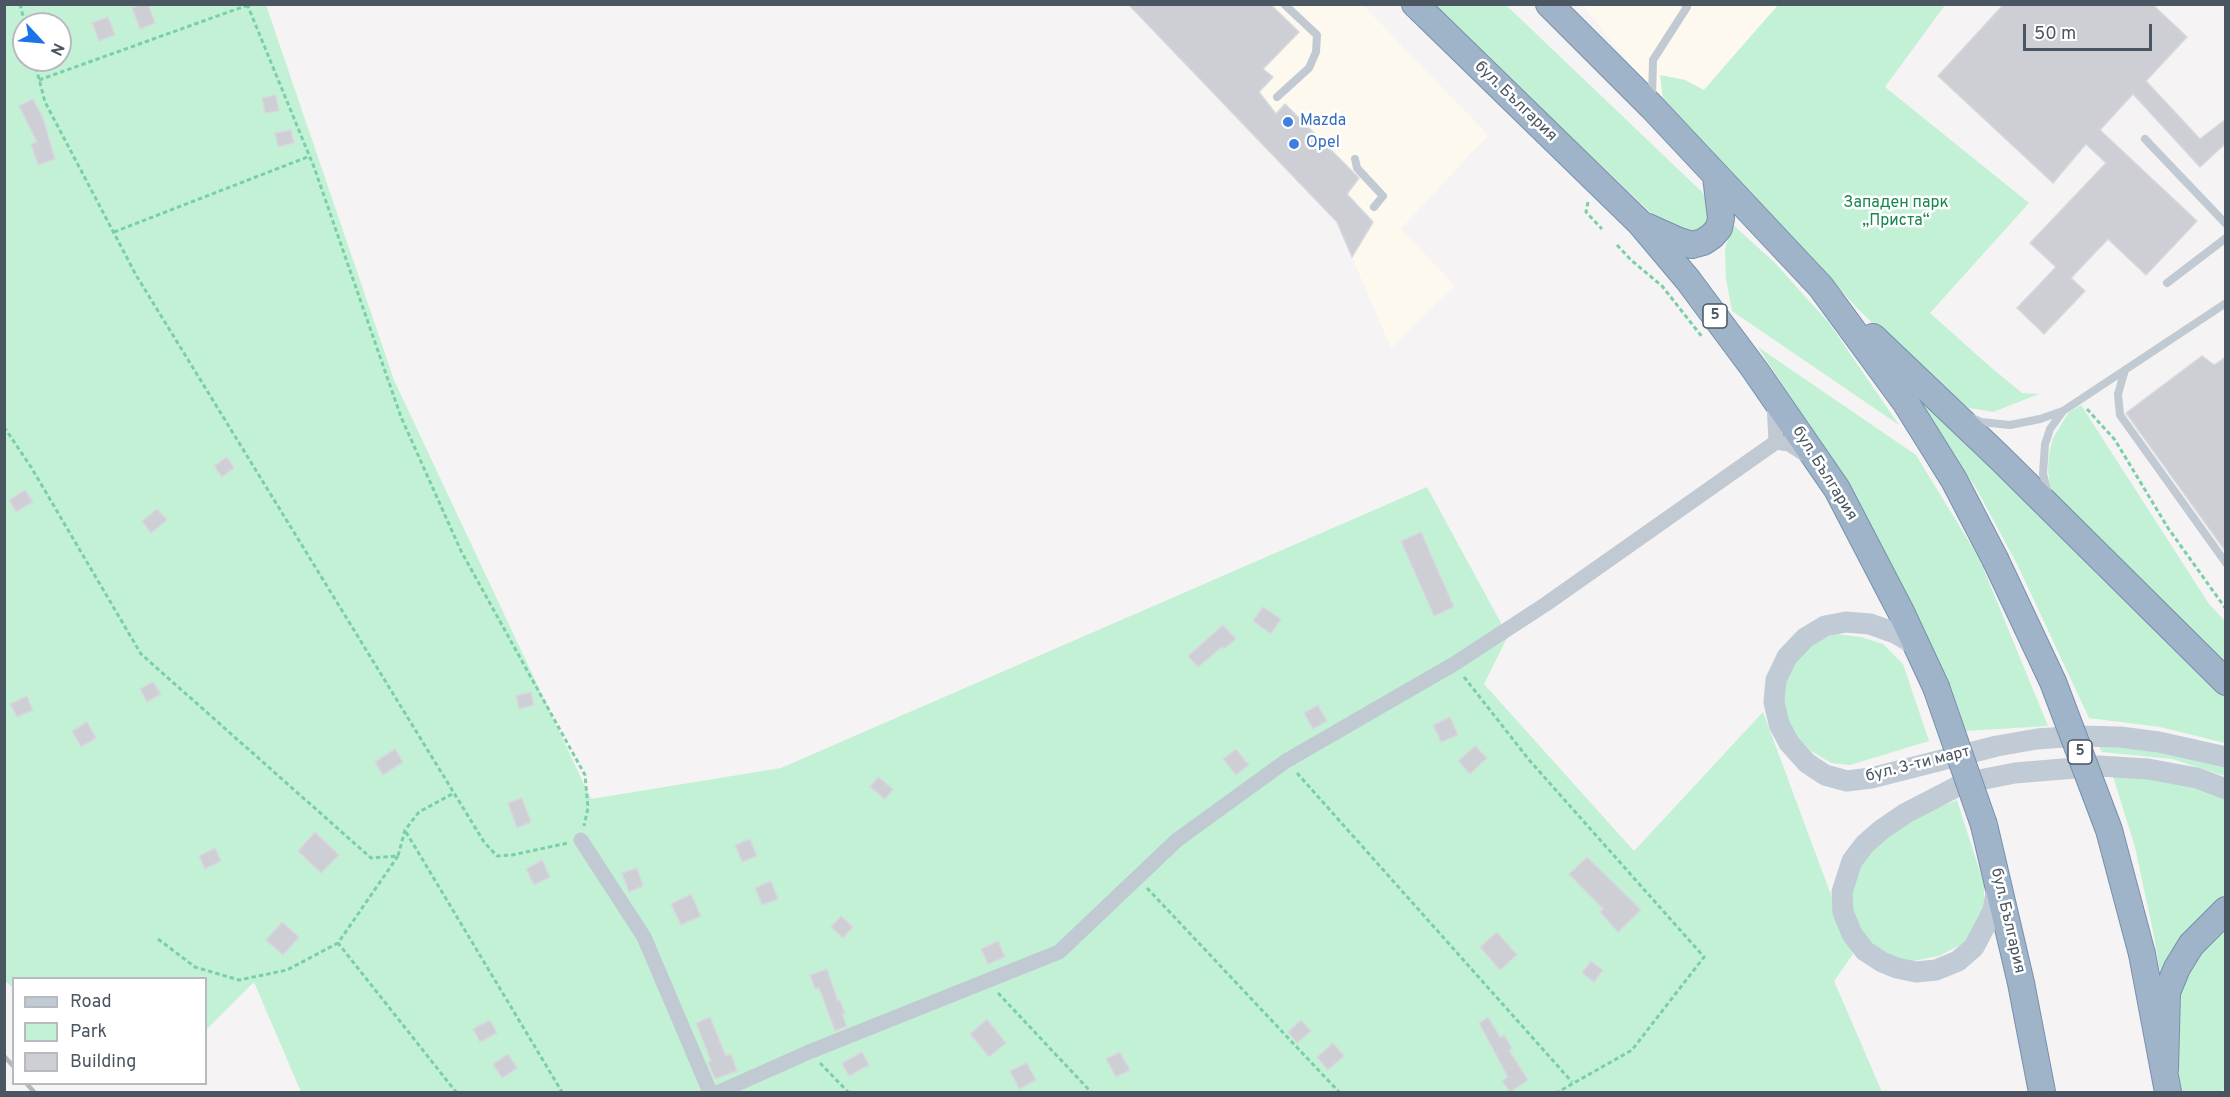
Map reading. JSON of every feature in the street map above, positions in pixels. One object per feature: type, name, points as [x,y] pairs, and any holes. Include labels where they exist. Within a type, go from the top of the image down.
[{"type":"highway","name":"бул. България","points":[[1415,4],[1640,223],[1688,280],[1774,397],[1837,489],[1918,646],[1936,687],[1984,825],[2021,983],[2042,1092]]},
{"type":"highway","name":"5","points":[[1550,4],[1652,107],[1821,287],[1906,403],[1954,480],[1995,559],[2053,682],[2109,830],[2142,954],[2166,1081]]},
{"type":"highway","points":[[1640,223],[1679,242],[1692,245],[1703,242],[1719,228],[1721,218],[1716,176]]},
{"type":"highway","points":[[1821,287],[2055,512],[2226,682]]},
{"type":"highway","points":[[2166,1081],[2167,992],[2177,968],[2191,945],[2226,910]]},
{"type":"main road","name":"бул. 3-ти март","points":[[1918,646],[1895,633],[1870,624],[1846,622],[1825,626],[1805,638],[1787,657],[1776,680],[1774,702],[1779,724],[1789,742],[1807,763],[1825,775],[1847,781],[1871,778],[1997,746],[2037,739],[2078,736],[2120,737],[2159,742],[2226,757]]},
{"type":"main road","name":"бул. 3-ти март","points":[[1998,885],[1993,911],[1986,928],[1974,946],[1958,961],[1936,970],[1916,972],[1882,962],[1865,951],[1852,934],[1843,912],[1842,892],[1852,861],[1865,844],[1906,813],[1964,783],[2014,773],[2099,766],[2148,769],[2197,778],[2226,789]]},
{"type":"street","points":[[1774,397],[1776,442]]},
{"type":"street","points":[[719,1092],[809,1052],[1059,952],[1178,840],[1286,761],[1454,664],[1546,604],[1776,442],[1789,444],[1800,450],[1826,473]]},
{"type":"street","points":[[581,840],[644,937],[710,1092]]},
{"type":"lane","points":[[1277,98],[1309,68],[1316,52],[1317,35],[1284,4]]},
{"type":"lane","points":[[1652,107],[1653,60],[1687,7],[1685,4]]},
{"type":"lane","points":[[2145,139],[2226,224]]},
{"type":"lane","points":[[1355,159],[1357,168],[1383,196],[1374,207]]},
{"type":"lane","points":[[2167,283],[2226,238]]},
{"type":"lane","points":[[1938,399],[1981,422],[1995,424],[2024,423],[2063,411],[2226,303]]},
{"type":"lane","points":[[2126,370],[2118,394],[2120,415],[2226,563]]},
{"type":"lane","points":[[2055,512],[2046,489],[2043,459],[2050,429],[2063,411]]},
{"type":"path","points":[[37,72],[39,80],[45,102],[136,275],[484,842],[497,856],[543,850],[581,840],[588,808],[585,775],[460,550],[400,417],[310,156],[248,5],[39,80]]},
{"type":"path","points":[[114,232],[310,156]]},
{"type":"path","points":[[1586,212],[1602,230]]},
{"type":"path","points":[[1617,245],[1662,286],[1706,342]]},
{"type":"path","points":[[2079,400],[2115,440],[2168,528],[2226,609]]},
{"type":"path","points":[[4,427],[31,467],[141,654],[371,858],[398,856]]},
{"type":"path","points":[[1454,664],[1530,761],[1704,957],[1632,1050],[1558,1092]]},
{"type":"path","points":[[1286,761],[1572,1083]]},
{"type":"path","points":[[158,939],[195,967],[239,980],[287,970],[338,943],[398,856],[405,830],[419,812],[454,794]]},
{"type":"path","points":[[405,830],[562,1092]]},
{"type":"path","points":[[1137,878],[1339,1092]]},
{"type":"path","points":[[338,943],[456,1092]]},
{"type":"path","points":[[987,981],[1091,1092]]},
{"type":"path","points":[[809,1052],[848,1092]]},
{"type":"shaded area","points":[[1133,4],[1363,5],[1488,135],[1401,229],[1455,286],[1391,348],[1337,222],[1131,7]]},
{"type":"shaded area","points":[[1583,5],[1778,5],[1703,90],[1685,80],[1660,76],[1664,108]]},
{"type":"green space","points":[[4,5],[266,5],[394,380],[591,799],[781,768],[1427,487],[1508,636],[1484,684],[1634,851],[1763,712],[1853,954],[1834,981],[1882,1092],[301,1092],[254,982],[207,1029],[207,977],[12,977],[12,987],[4,980]]},
{"type":"green space","points":[[1432,5],[1506,5],[1702,192],[1707,198],[1709,221],[1698,232],[1668,229]]},
{"type":"green space","name":"Западен парк „Приста“","points":[[1778,5],[1945,5],[1885,87],[2029,203],[1930,313],[2022,393],[2039,394],[1993,412],[1970,408],[1950,399],[1855,306],[1807,252],[1720,168],[1664,108],[1660,75],[1685,80],[1704,90]]},
{"type":"green space","points":[[1732,224],[1774,262],[1829,323],[1899,425],[1732,311],[1726,279],[1725,250]]},
{"type":"green space","points":[[1758,347],[1916,455],[1979,558],[2048,726],[1965,731],[1924,628],[1853,493]]},
{"type":"green space","points":[[1900,379],[2011,481],[2225,694],[2225,743],[2160,727],[2089,718],[2017,564],[1976,488]]},
{"type":"green space","points":[[2081,405],[2209,604],[2225,621],[2225,668],[2056,500],[2050,485],[2048,470],[2053,438],[2069,412]]},
{"type":"green space","points":[[1836,634],[1861,637],[1883,644],[1903,664],[1929,741],[1850,765],[1831,763],[1811,751],[1790,730],[1783,708],[1785,683],[1796,658],[1815,641]]},
{"type":"green space","points":[[2095,739],[2225,763],[2225,776],[2172,759],[2102,752]]},
{"type":"green space","points":[[2112,773],[2130,773],[2225,795],[2225,902],[2162,983],[2135,847]]},
{"type":"green space","points":[[1957,800],[1984,885],[1984,911],[1975,930],[1962,944],[1939,956],[1913,961],[1891,957],[1873,947],[1850,912],[1851,876],[1862,856],[1922,814]]},
{"type":"green space","points":[[2225,923],[2226,1088],[2220,1092],[2181,1092],[2174,1027],[2181,980],[2195,955]]},
{"type":"building","points":[[148,4],[155,23],[140,29],[132,8]]},
{"type":"building","name":"Opel","points":[[1128,4],[1270,4],[1299,32],[1263,69],[1273,77],[1259,92],[1276,114],[1285,104],[1359,178],[1347,194],[1373,222],[1352,257],[1337,222]]},
{"type":"building","points":[[2004,4],[2152,4],[2187,37],[2146,81],[2200,139],[2226,119],[2226,143],[2200,167],[2133,94],[2100,130],[2197,221],[2146,275],[2108,239],[2071,278],[2085,291],[2044,334],[2017,308],[2056,267],[2030,243],[2106,163],[2086,144],[2053,183],[1938,76]]},
{"type":"building","points":[[108,17],[115,35],[99,41],[92,23]]},
{"type":"building","points":[[276,95],[279,111],[265,113],[262,98]]},
{"type":"building","points":[[33,99],[43,118],[55,159],[38,165],[31,144],[37,142],[19,106]]},
{"type":"building","points":[[291,130],[294,143],[278,147],[275,133]]},
{"type":"building","points":[[2202,356],[2214,365],[2226,357],[2226,552],[2126,413]]},
{"type":"building","points":[[227,457],[234,468],[222,477],[214,466]]},
{"type":"building","points":[[25,490],[33,502],[16,512],[9,500]]},
{"type":"building","points":[[157,509],[167,520],[151,533],[142,521]]},
{"type":"building","points":[[1421,532],[1454,607],[1434,616],[1401,541]]},
{"type":"building","points":[[1263,607],[1281,619],[1271,634],[1253,621]]},
{"type":"building","points":[[1223,625],[1236,639],[1224,649],[1222,647],[1198,667],[1188,656]]},
{"type":"building","points":[[153,682],[161,694],[147,702],[140,689]]},
{"type":"building","points":[[531,692],[534,705],[519,709],[516,696]]},
{"type":"building","points":[[27,696],[33,710],[17,717],[10,704]]},
{"type":"building","points":[[1318,705],[1327,721],[1313,729],[1304,713]]},
{"type":"building","points":[[1450,717],[1458,735],[1441,742],[1433,725]]},
{"type":"building","points":[[87,722],[96,738],[81,747],[72,731]]},
{"type":"building","points":[[1475,746],[1487,758],[1470,774],[1458,761]]},
{"type":"building","points":[[395,749],[403,762],[383,775],[375,762]]},
{"type":"building","points":[[1236,749],[1249,765],[1236,775],[1223,759]]},
{"type":"building","points":[[878,777],[893,789],[885,799],[870,787]]},
{"type":"building","points":[[522,798],[531,822],[517,828],[508,803]]},
{"type":"building","points":[[315,832],[339,855],[321,873],[298,851]]},
{"type":"building","points":[[750,839],[757,856],[742,862],[735,845]]},
{"type":"building","points":[[215,848],[221,861],[205,869],[199,856]]},
{"type":"building","points":[[1587,857],[1641,910],[1618,932],[1600,912],[1603,909],[1569,874]]},
{"type":"building","points":[[542,860],[550,877],[534,885],[526,869]]},
{"type":"building","points":[[637,868],[643,886],[629,892],[622,873]]},
{"type":"building","points":[[771,881],[778,899],[762,905],[755,888]]},
{"type":"building","points":[[691,894],[701,916],[681,925],[671,904]]},
{"type":"building","points":[[841,916],[853,927],[843,938],[831,927]]},
{"type":"building","points":[[282,922],[299,937],[283,955],[266,940]]},
{"type":"building","points":[[1497,932],[1517,955],[1500,970],[1480,947]]},
{"type":"building","points":[[998,941],[1005,957],[988,964],[981,949]]},
{"type":"building","points":[[1591,961],[1603,970],[1594,982],[1582,973]]},
{"type":"building","points":[[827,969],[845,1014],[842,1014],[847,1026],[835,1031],[819,988],[815,989],[810,975]]},
{"type":"building","points":[[710,1017],[726,1056],[731,1054],[737,1071],[715,1079],[708,1063],[711,1061],[696,1023]]},
{"type":"building","points":[[1488,1017],[1500,1037],[1504,1035],[1512,1048],[1509,1050],[1528,1080],[1510,1092],[1502,1081],[1508,1077],[1479,1023]]},
{"type":"building","points":[[987,1019],[1006,1043],[989,1057],[970,1034]]},
{"type":"building","points":[[490,1020],[497,1033],[480,1042],[473,1029]]},
{"type":"building","points":[[1301,1020],[1311,1031],[1297,1043],[1288,1032]]},
{"type":"building","points":[[1333,1043],[1344,1056],[1328,1070],[1317,1057]]},
{"type":"building","points":[[862,1052],[869,1065],[849,1076],[842,1063]]},
{"type":"building","points":[[1120,1052],[1130,1070],[1116,1077],[1106,1059]]},
{"type":"building","points":[[508,1054],[517,1068],[502,1078],[493,1064]]},
{"type":"building","points":[[1027,1063],[1036,1080],[1019,1089],[1010,1071]]},
{"type":"railway","points":[[4,1056],[12,1065]]},
{"type":"railway","points":[[28,1085],[34,1092]]},
{"type":"place","name":"Mazda","points":[[1288,122]]},
{"type":"place","name":"Opel","points":[[1294,144]]}]
